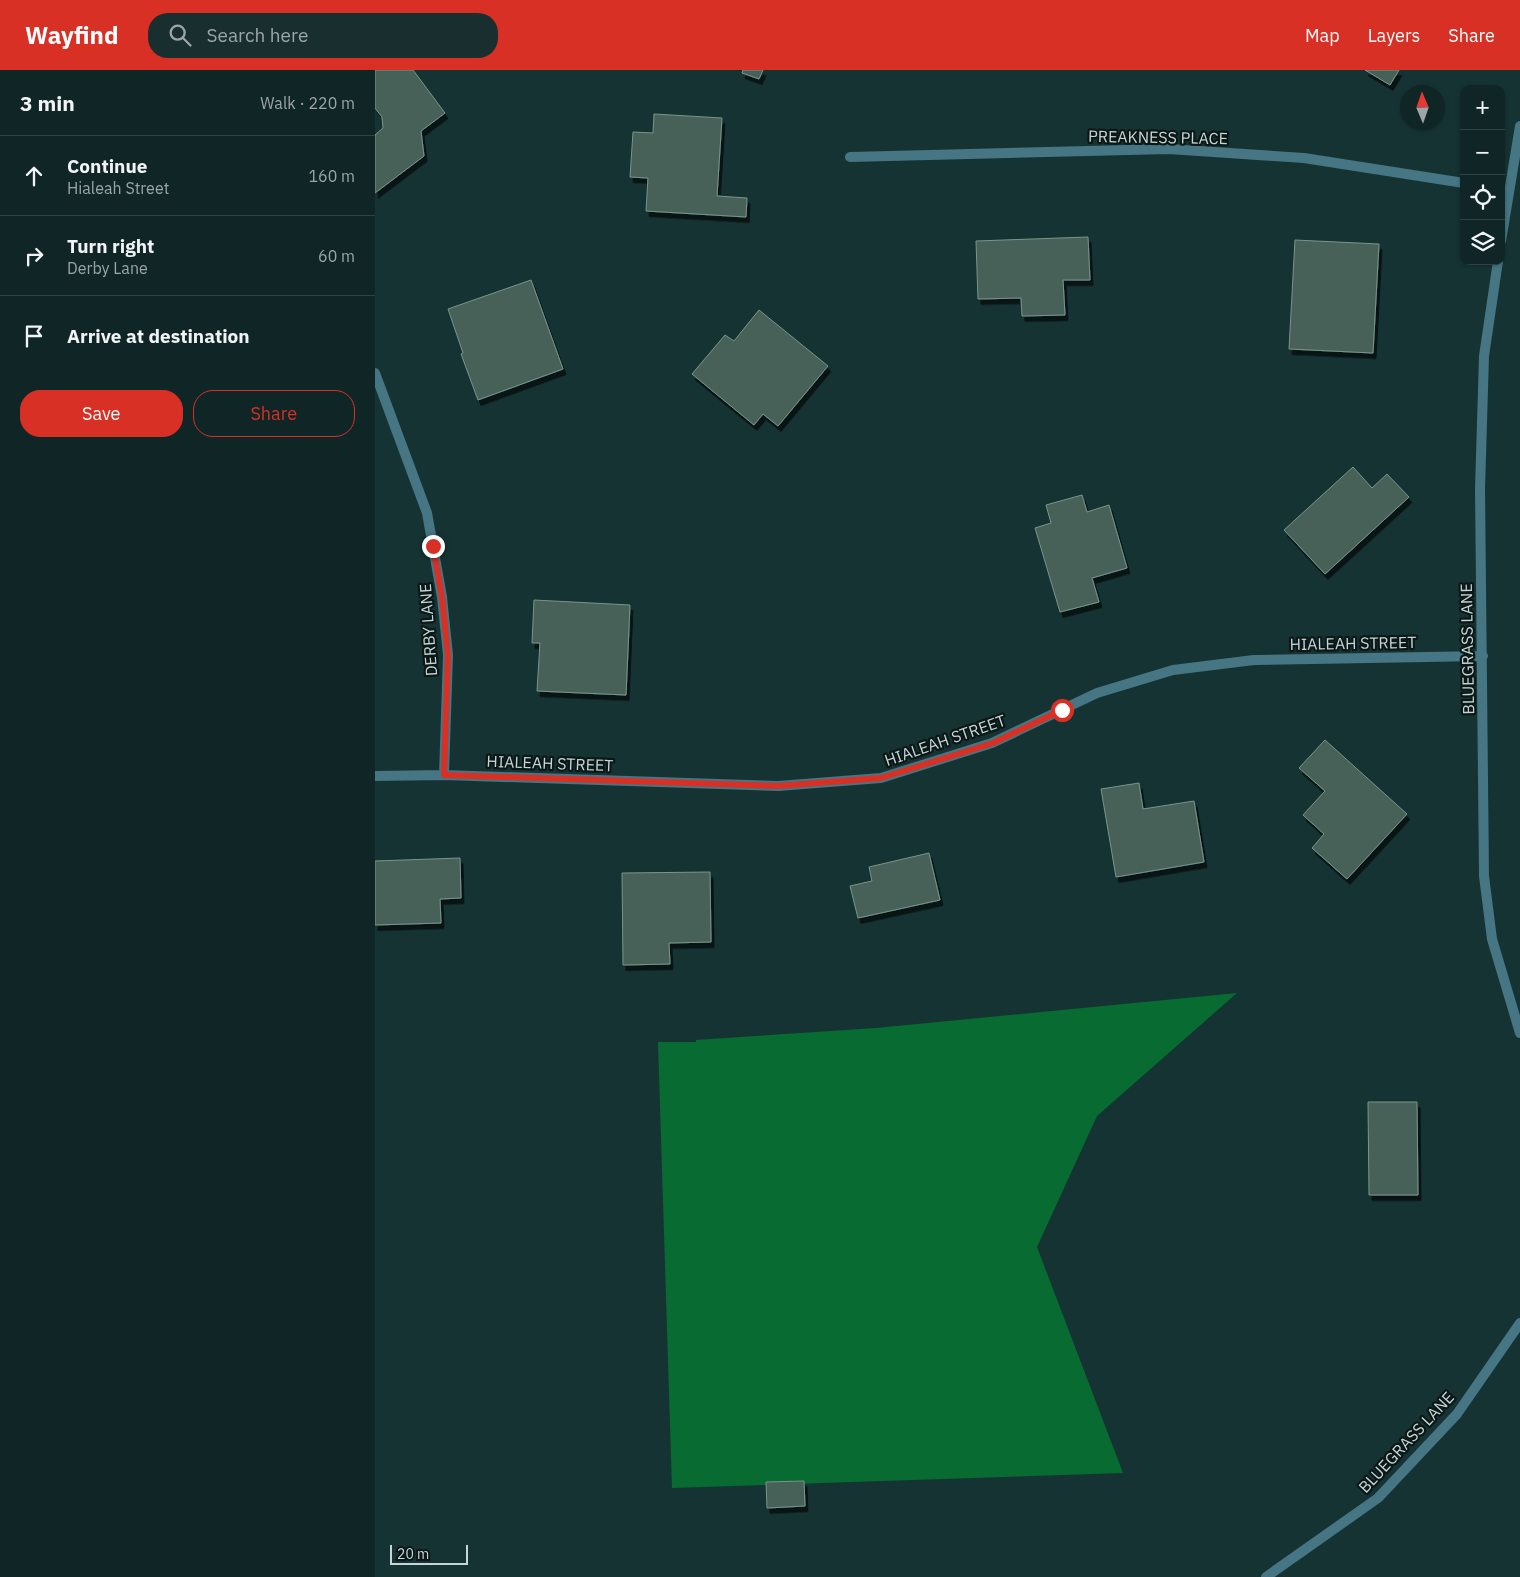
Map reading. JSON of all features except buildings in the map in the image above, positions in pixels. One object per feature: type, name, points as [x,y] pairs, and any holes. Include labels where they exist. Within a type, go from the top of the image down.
[{"type":"street","points":[[1505,189],[1520,126]]},
{"type":"street","name":"PREAKNESS PLACE","points":[[850,157],[1169,149],[1304,158],[1460,182]]},
{"type":"street","name":"BLUEGRASS LANE","points":[[1497,265],[1484,356],[1480,489],[1484,876],[1492,940],[1520,1033]]},
{"type":"street","name":"DERBY LANE","points":[[375,373],[427,513],[442,597],[448,655],[444,775]]},
{"type":"street","name":"HIALEAH STREET","points":[[375,776],[444,775],[778,786],[881,778],[993,743],[1097,693],[1173,670],[1255,660],[1483,656]]},
{"type":"street","name":"BLUEGRASS LANE","points":[[1266,1577],[1378,1498],[1457,1414],[1520,1323]]},
{"type":"green space","points":[[1237,993],[1097,1116],[1037,1247],[1123,1473],[672,1488],[658,1042],[696,1042],[696,1040],[876,1028]]},
{"type":"route","points":[[433,546],[442,597],[448,655],[444,775],[778,786],[881,778],[993,743],[1062,710]]}]
